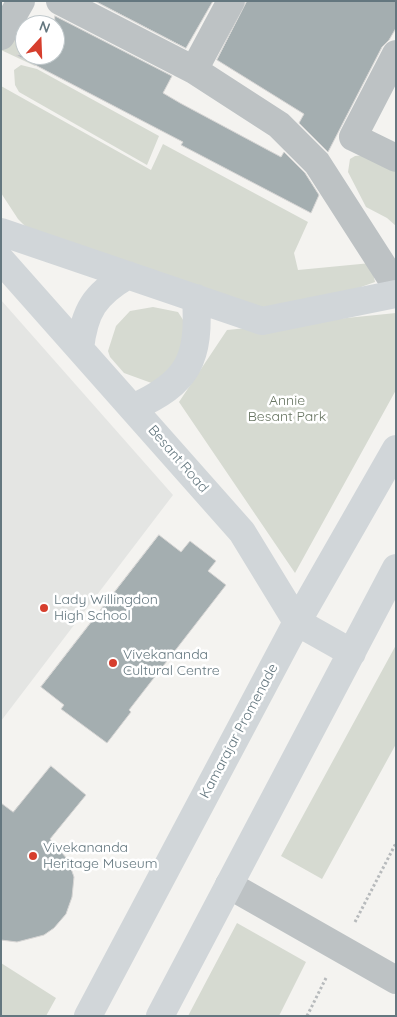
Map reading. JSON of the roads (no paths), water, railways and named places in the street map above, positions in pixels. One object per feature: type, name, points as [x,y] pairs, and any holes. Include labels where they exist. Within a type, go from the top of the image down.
[{"type":"main road","points":[[1,232],[262,320],[396,294]]},
{"type":"main road","name":"Besant Road","points":[[1,260],[242,532],[297,622],[352,653]]},
{"type":"main road","points":[[80,349],[86,318],[97,298],[110,286],[128,275]]},
{"type":"main road","points":[[132,408],[158,397],[175,383],[188,365],[198,330],[196,298]]},
{"type":"main road","name":"Kamarajar Promenade","points":[[88,1016],[297,622],[396,449]]},
{"type":"main road","points":[[160,1016],[396,568]]},
{"type":"street","points":[[1,36],[21,1]]},
{"type":"street","points":[[60,1],[194,70],[279,125],[318,163],[396,286]]},
{"type":"street","points":[[194,70],[231,1]]},
{"type":"street","points":[[396,54],[353,137],[396,158]]},
{"type":"street","points":[[229,886],[396,980]]},
{"type":"place","name":"Lady Willingdon High School","points":[[44,608]]},
{"type":"place","name":"Vivekananda Cultural Centre","points":[[113,663]]},
{"type":"place","name":"Vivekananda Heritage Museum","points":[[33,856]]},
{"type":"park label","name":"Annie Besant Park","points":[[287,410]]}]
